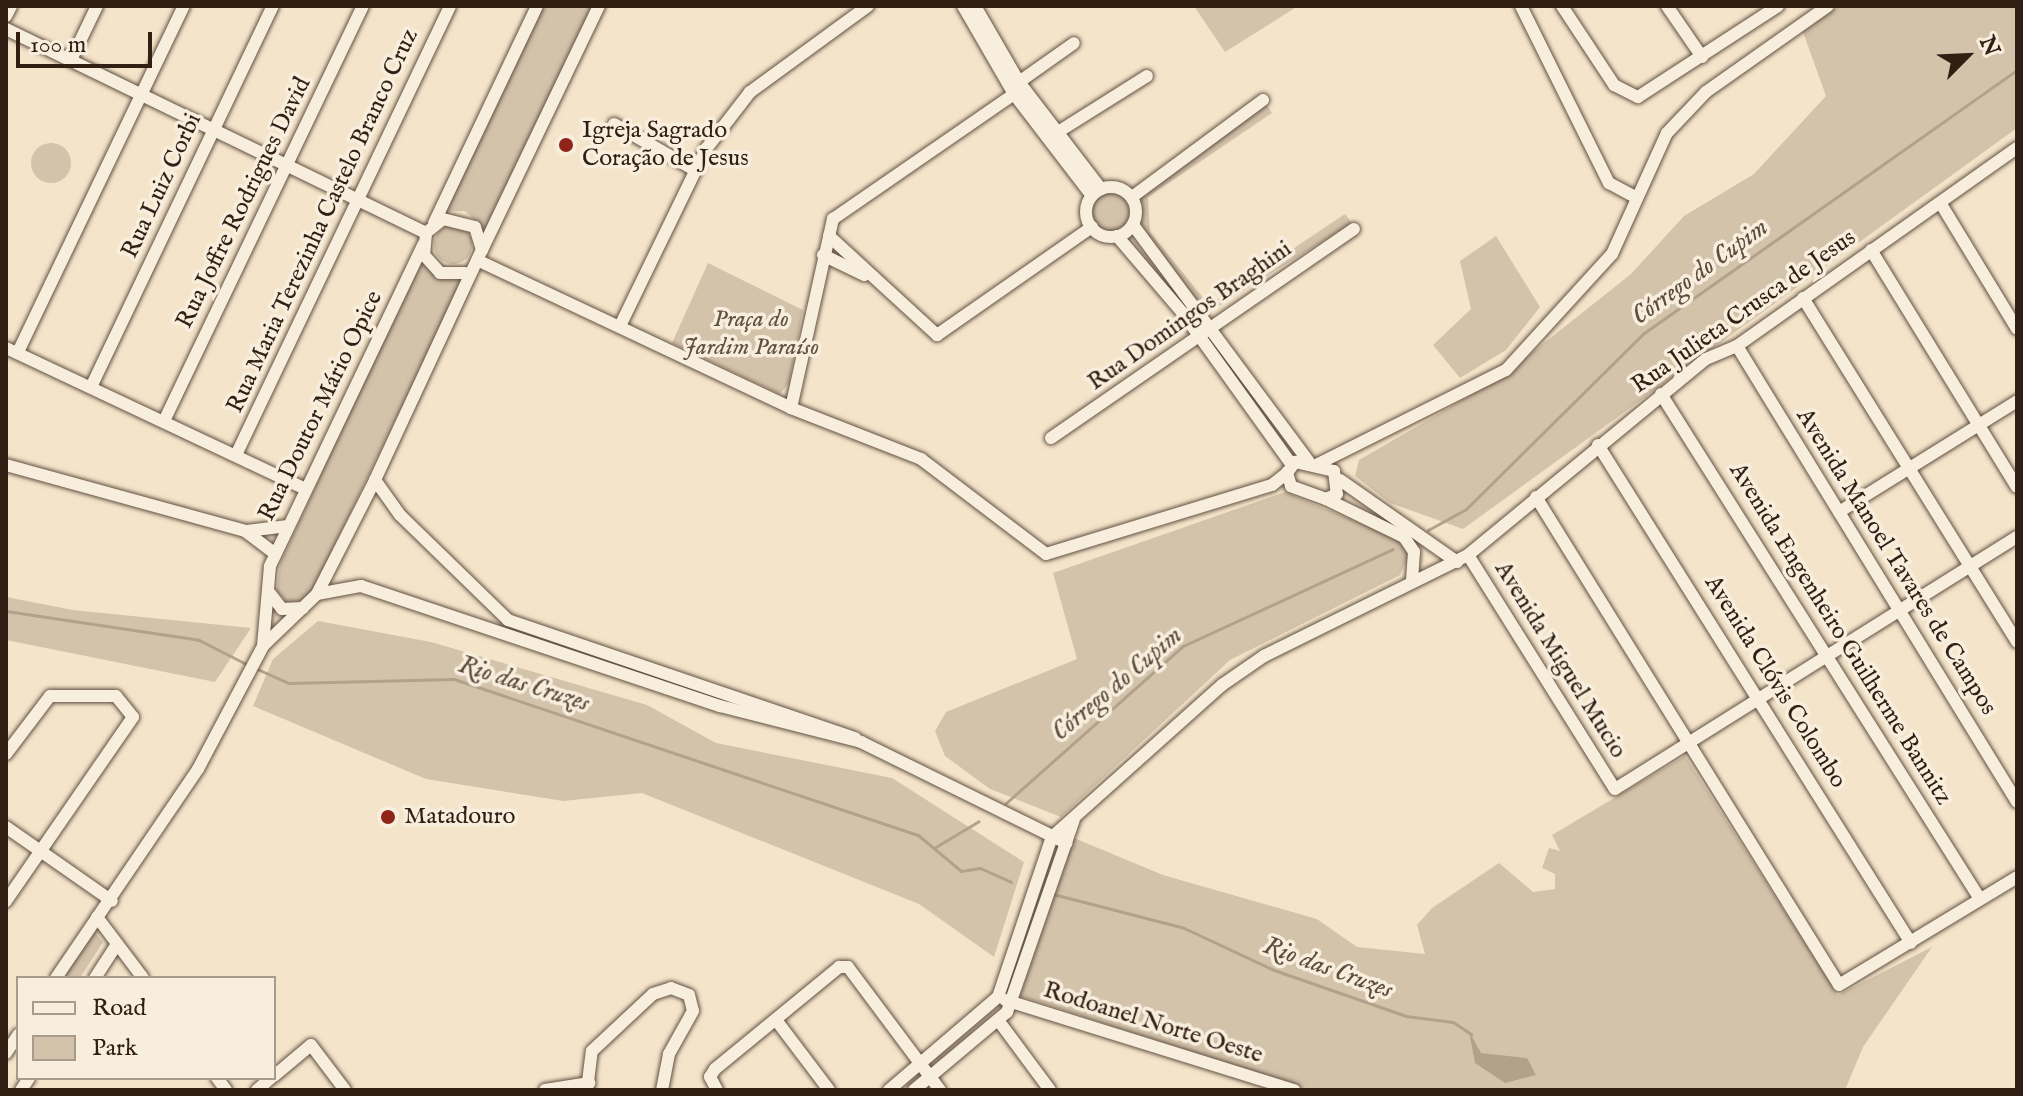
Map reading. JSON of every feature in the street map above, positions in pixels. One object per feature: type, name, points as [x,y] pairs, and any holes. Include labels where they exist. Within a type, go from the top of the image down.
[{"type":"street","points":[[6,16],[11,6]]},
{"type":"street","points":[[71,60],[97,6]]},
{"type":"street","points":[[184,6],[12,350],[165,419],[306,489]]},
{"type":"street","name":"Rua Luiz Corbi","points":[[92,385],[273,6]]},
{"type":"street","name":"Rua Joffre Rodrigues David","points":[[165,419],[363,6]]},
{"type":"street","name":"Rua Maria Terezinha Castelo Branco Cruz","points":[[236,455],[450,6]]},
{"type":"street","name":"Rua Doutor Mário Opice","points":[[260,650],[266,588],[275,554],[537,6]]},
{"type":"street","points":[[57,976],[97,917],[112,901],[239,691],[260,650],[317,594],[375,480],[465,273],[480,255],[494,228],[599,6]]},
{"type":"street","points":[[620,326],[693,169],[750,92],[868,6]]},
{"type":"street","points":[[963,6],[1017,88],[1096,192]]},
{"type":"street","points":[[829,236],[937,335],[1092,227],[1096,192],[1058,132],[1017,88],[975,6]]},
{"type":"street","points":[[1521,6],[1609,183],[1635,197]]},
{"type":"street","points":[[1562,6],[1628,95],[1646,95],[1773,7]]},
{"type":"street","points":[[1667,6],[1702,57]]},
{"type":"street","points":[[428,234],[465,220],[480,255],[791,408],[921,459],[1046,554],[1272,485],[1289,469],[1356,448],[1506,370],[1612,254],[1635,197],[1667,133],[1706,92],[1828,6]]},
{"type":"street","points":[[6,29],[141,96],[359,197],[428,234],[440,273],[465,273]]},
{"type":"street","points":[[791,408],[833,219],[1017,88],[1074,43]]},
{"type":"street","points":[[1058,132],[1147,76]]},
{"type":"street","points":[[1132,197],[1263,100]]},
{"type":"street","points":[[614,124],[693,169]]},
{"type":"street","name":"Rua Julieta Crusca de Jesus","points":[[1052,837],[1246,667],[1462,558],[1661,394],[1737,346],[2017,148]]},
{"type":"street","points":[[1096,192],[1118,187],[1132,197]]},
{"type":"street","points":[[1132,197],[1133,225],[1205,332],[1289,469],[1296,490]]},
{"type":"street","points":[[1941,204],[2017,329]]},
{"type":"street","points":[[1117,236],[1133,225]]},
{"type":"street","points":[[1092,227],[1117,236],[1205,332],[1312,464],[1339,478],[1462,558]]},
{"type":"street","name":"Rua Domingos Braghini","points":[[1051,438],[1354,229]]},
{"type":"street","points":[[1871,250],[2017,487]]},
{"type":"street","points":[[823,255],[877,283]]},
{"type":"street","points":[[1803,298],[2017,642]]},
{"type":"street","name":"Avenida Manoel Tavares de Campos","points":[[1737,346],[2017,802]]},
{"type":"street","name":"Avenida Engenheiro Guilherme Bannitz","points":[[1661,394],[1980,899]]},
{"type":"street","points":[[1839,512],[2017,401]]},
{"type":"street","name":"Avenida Clóvis Colombo","points":[[1598,445],[1760,698],[1911,943]]},
{"type":"street","points":[[1326,499],[1337,494],[1339,478],[1356,448]]},
{"type":"street","points":[[6,465],[245,531],[275,554]]},
{"type":"street","points":[[375,480],[400,515],[508,620],[840,728],[861,742],[1066,843]]},
{"type":"street","points":[[1272,485],[1326,499],[1404,537],[1414,552],[1412,582]]},
{"type":"street","points":[[1536,497],[1692,743],[1839,985],[2017,877]]},
{"type":"street","points":[[245,531],[288,526]]},
{"type":"street","points":[[1692,743],[2017,537]]},
{"type":"street","name":"Avenida Miguel Mucio","points":[[1462,558],[1615,789],[1692,743]]},
{"type":"street","points":[[317,594],[338,584],[361,586],[720,706],[861,742]]},
{"type":"street","points":[[266,588],[282,609],[303,608]]},
{"type":"street","points":[[6,754],[41,700],[89,692],[116,696],[133,717],[6,901]]},
{"type":"street","points":[[914,1090],[998,1020],[1012,1002],[1074,820]]},
{"type":"street","points":[[6,827],[112,901]]},
{"type":"street","points":[[889,1090],[998,997],[1052,837]]},
{"type":"street","points":[[97,917],[141,976]]},
{"type":"street","points":[[96,976],[117,944]]},
{"type":"street","points":[[717,1090],[710,1077],[839,967],[848,967],[940,1090]]},
{"type":"street","points":[[545,1090],[588,1087],[592,1051],[658,990],[671,988],[689,995],[693,1011],[669,1054],[662,1090]]},
{"type":"street","name":"Rodoanel Norte Oeste","points":[[998,997],[1294,1090]]},
{"type":"street","points":[[776,1020],[829,1090]]},
{"type":"street","points":[[998,1020],[1050,1090]]},
{"type":"street","points":[[276,1074],[311,1045],[345,1090]]},
{"type":"green space","points":[[543,6],[593,6],[486,231],[465,211],[442,211]]},
{"type":"green space","points":[[1194,6],[1298,6],[1225,52]]},
{"type":"green space","points":[[1839,6],[2017,6],[2017,128],[1463,529],[1390,503],[1355,476],[1359,460],[1499,379],[1631,274],[1684,216],[1754,174],[1826,96],[1803,32]]},
{"type":"green space","points":[[1266,104],[1272,113],[1148,197],[1150,232],[1209,305],[1345,214],[1352,223],[1206,314],[1135,222],[1137,196]]},
{"type":"green space","points":[[51,143],[65,149],[71,163],[65,177],[51,183],[37,177],[31,163],[37,149]]},
{"type":"green space","points":[[1112,190],[1127,196],[1133,211],[1127,226],[1112,232],[1097,226],[1091,211],[1097,196]]},
{"type":"green space","points":[[453,226],[466,232],[472,245],[466,258],[453,264],[440,258],[434,245],[440,232]]},
{"type":"green space","points":[[1496,236],[1540,307],[1506,350],[1460,378],[1433,345],[1471,309],[1460,261]]},
{"type":"green space","points":[[421,257],[438,277],[464,278],[309,598],[288,604],[277,591],[280,564]]},
{"type":"green space","name":"Praça do Jardim Paraíso","points":[[708,263],[803,310],[789,383],[780,394],[672,343]]},
{"type":"green space","points":[[1285,492],[1400,540],[1408,556],[1400,575],[1230,660],[1061,817],[990,789],[945,756],[935,731],[946,712],[1077,659],[1053,573]]},
{"type":"green space","points":[[6,597],[73,610],[251,628],[215,682],[6,640]]},
{"type":"green space","points":[[318,621],[431,642],[647,705],[716,743],[892,778],[1024,862],[994,957],[919,904],[642,793],[563,801],[426,779],[253,706],[273,659]]},
{"type":"green space","points":[[1685,756],[1838,995],[1932,947],[1863,1047],[1845,1090],[1309,1090],[1020,996],[1074,838],[1163,875],[1317,919],[1357,947],[1425,954],[1417,925],[1432,908],[1499,863],[1533,892],[1555,889],[1555,874],[1542,868],[1549,848],[1560,851],[1552,835]]},
{"type":"green space","points":[[93,930],[103,942],[81,976],[61,976]]},
{"type":"shaded area","points":[[1469,1031],[1481,1053],[1527,1058],[1536,1075],[1505,1083],[1475,1063]]},
{"type":"waterway","name":"Córrego do Cupim","points":[[1428,530],[1466,509],[1644,333],[2017,70]]},
{"type":"waterway","name":"Córrego do Cupim","points":[[1006,803],[1183,646],[1393,549]]},
{"type":"waterway","name":"Rio das Cruzes","points":[[6,611],[199,640],[248,665]]},
{"type":"waterway","name":"Rio das Cruzes","points":[[255,668],[289,683],[454,679],[918,835],[961,871],[980,868],[1011,882]]},
{"type":"waterway","points":[[934,848],[979,821]]},
{"type":"waterway","name":"Rio das Cruzes","points":[[1053,894],[1184,928],[1274,970],[1406,1016],[1453,1022],[1471,1034]]},
{"type":"place","name":"Igreja Sagrado Coração de Jesus","points":[[566,145]]},
{"type":"place","name":"Matadouro","points":[[388,817]]}]
